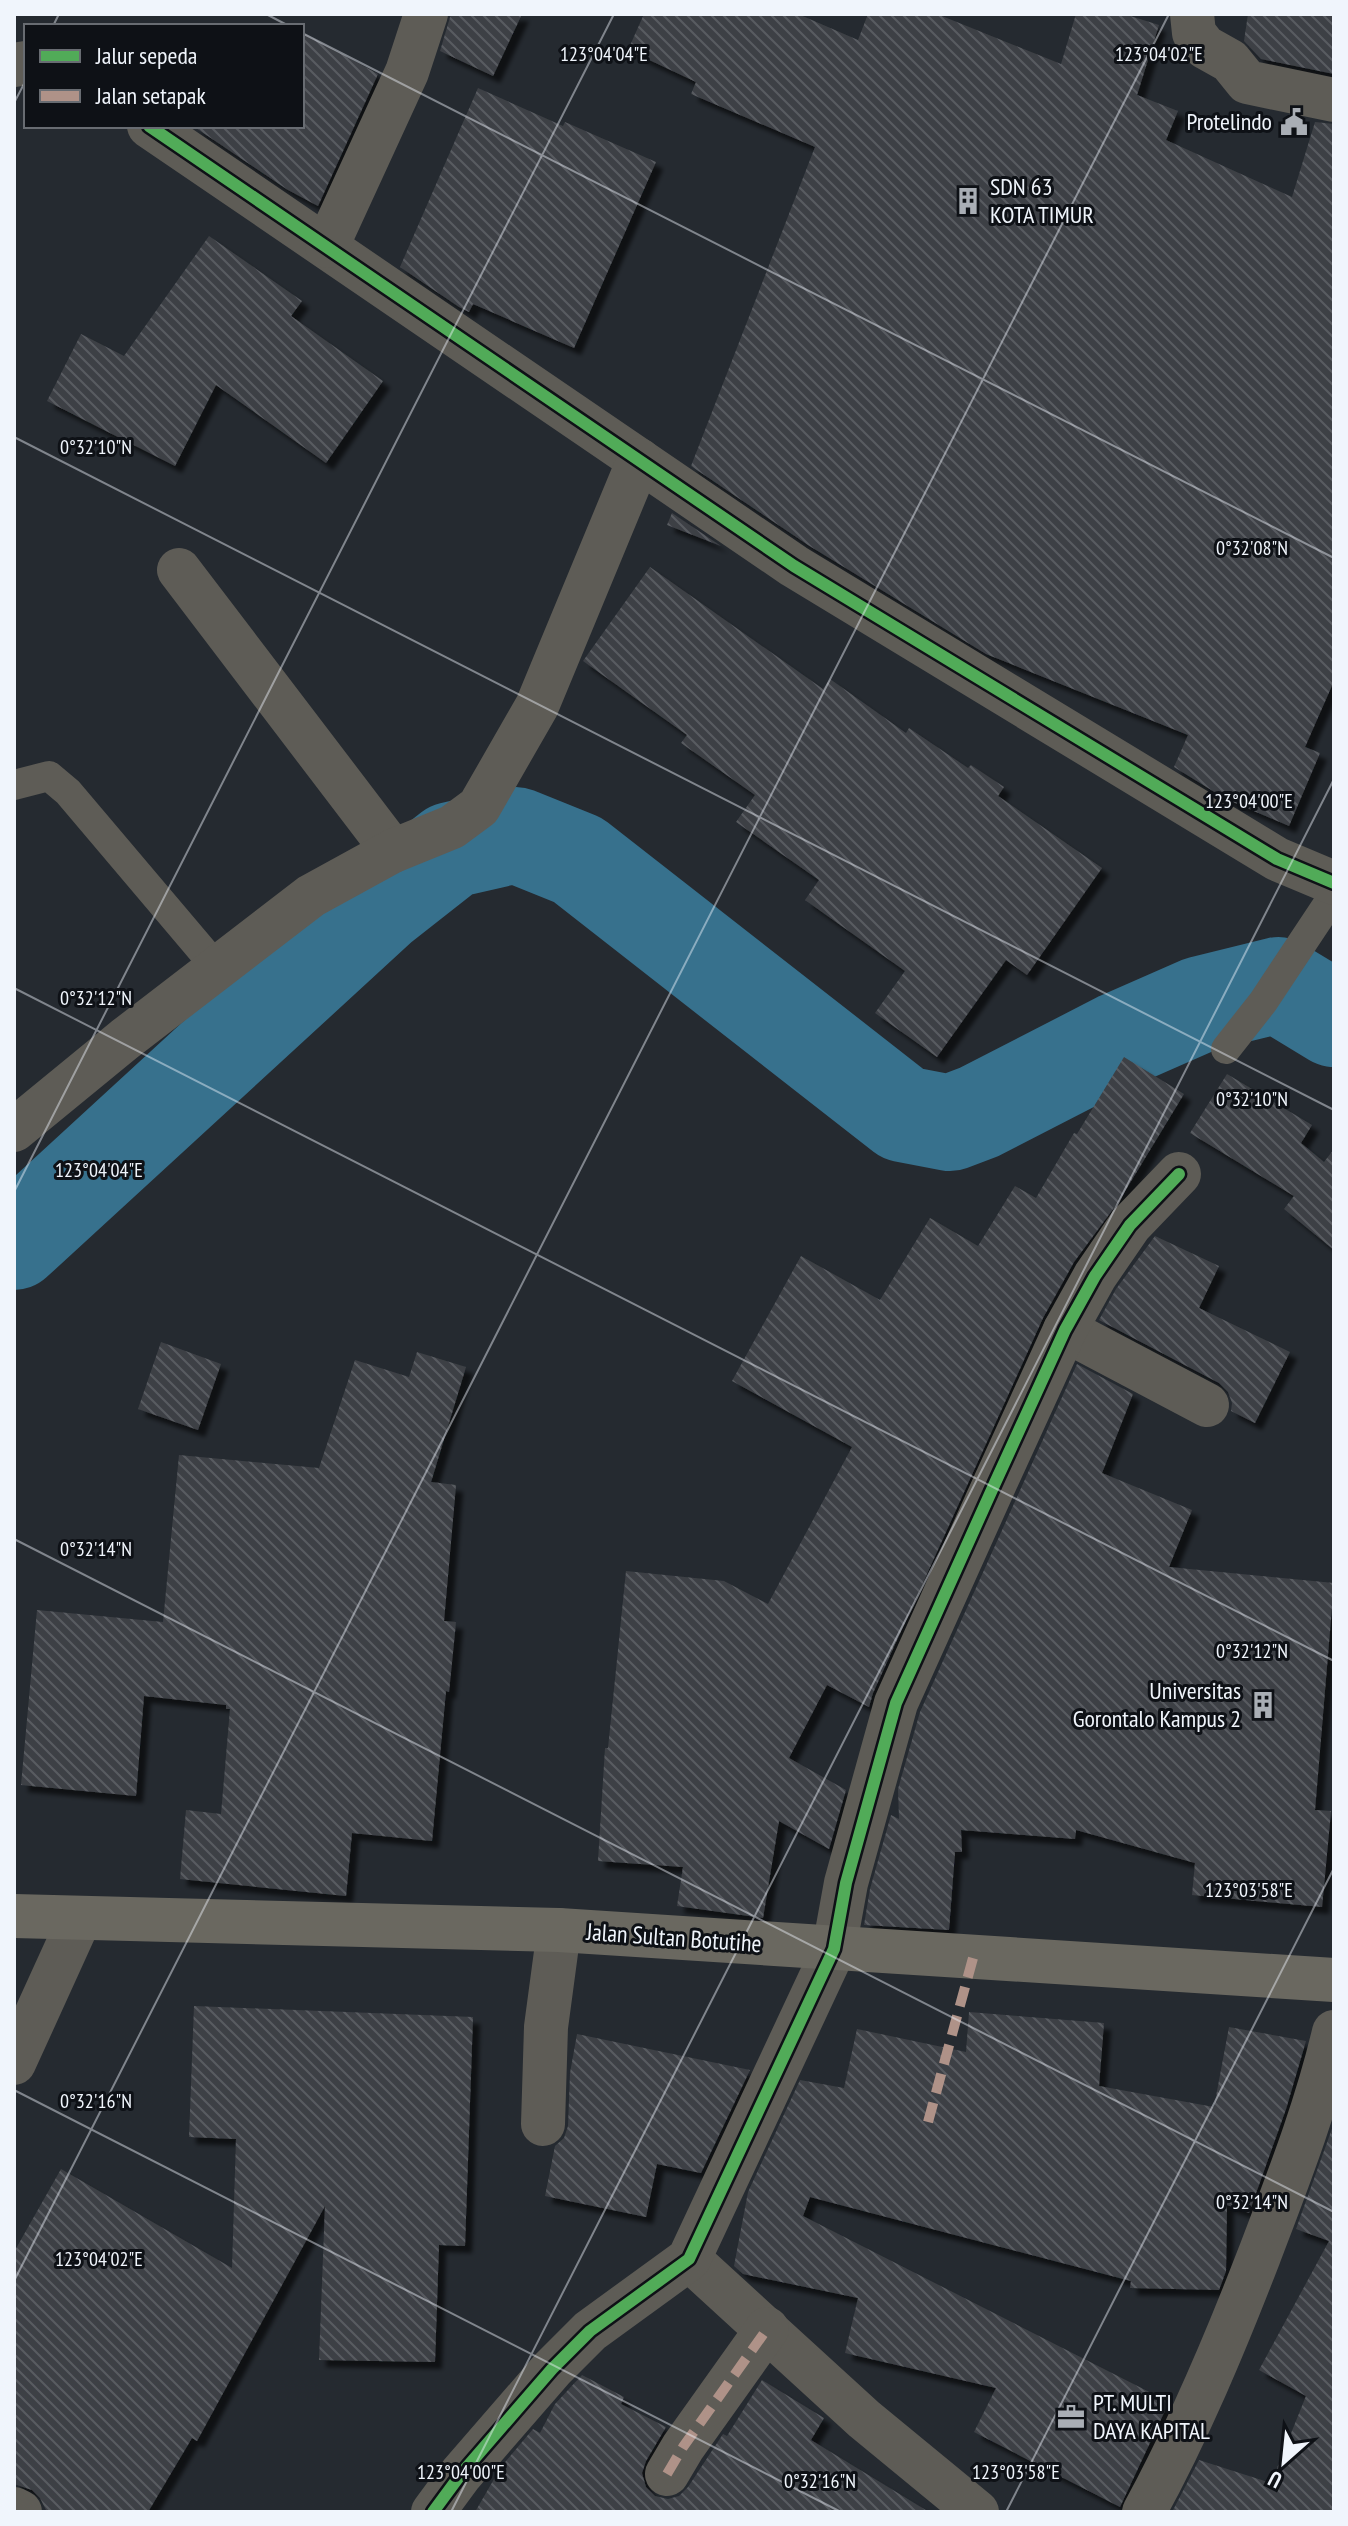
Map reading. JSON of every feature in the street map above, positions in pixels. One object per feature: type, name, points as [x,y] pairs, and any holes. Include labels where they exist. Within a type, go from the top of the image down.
[{"type":"main road","name":"Jalan Sultan Botutihe","points":[[14,1916],[559,1930],[1334,1980]]},
{"type":"street","points":[[327,246],[407,72],[426,14]]},
{"type":"street","points":[[1192,14],[1194,33],[1205,47],[1230,61],[1247,82],[1334,100]]},
{"type":"street","points":[[152,128],[821,583],[1277,859],[1334,883]]},
{"type":"street","points":[[14,1130],[311,896],[393,851],[452,827],[479,807],[537,706],[639,460]]},
{"type":"street","points":[[179,570],[393,851]]},
{"type":"street","points":[[433,2512],[461,2474],[552,2369],[590,2331],[689,2259],[834,1949],[846,1883],[871,1784],[896,1703],[1065,1330],[1095,1276],[1130,1225],[1179,1174]]},
{"type":"street","points":[[1065,1330],[1207,1405]]},
{"type":"street","points":[[14,2063],[80,1918]]},
{"type":"street","points":[[543,2124],[546,2027],[559,1930]]},
{"type":"street","points":[[1144,2512],[1167,2471],[1221,2353],[1308,2129],[1334,2032]]},
{"type":"street","points":[[689,2259],[864,2419],[977,2512]]},
{"type":"street","points":[[667,2474],[767,2329]]},
{"type":"street","points":[[14,2509],[20,2512]]},
{"type":"lane","points":[[14,785],[49,776],[68,792],[217,968]]},
{"type":"lane","points":[[1226,1049],[1263,1002],[1334,895]]},
{"type":"building","points":[[451,14],[522,14],[493,76],[440,51]]},
{"type":"building","points":[[644,14],[798,14],[858,40],[868,14],[937,14],[1061,64],[1076,14],[1124,14],[1159,25],[1137,95],[1178,111],[1166,140],[1292,197],[1315,122],[1334,124],[1334,681],[1305,747],[1320,753],[1289,826],[1226,799],[1174,767],[1188,735],[986,654],[808,545],[691,466],[815,147],[691,94],[696,82],[628,50]]},
{"type":"building","points":[[1248,14],[1334,14],[1334,74],[1261,59],[1244,41]]},
{"type":"building","points":[[304,33],[378,74],[318,206],[288,190],[196,128],[304,128]]},
{"type":"building","points":[[478,88],[563,126],[565,122],[656,162],[574,348],[473,304],[469,312],[400,267]]},
{"type":"building","points":[[209,236],[302,301],[291,316],[383,381],[326,463],[216,385],[175,466],[47,401],[81,334],[124,356]]},
{"type":"building","points":[[672,513],[721,546],[667,525]]},
{"type":"building","points":[[650,567],[823,689],[830,679],[906,733],[909,728],[968,768],[971,765],[1004,787],[998,796],[1102,868],[1027,975],[1006,960],[937,1057],[875,1013],[905,971],[805,900],[819,880],[736,822],[755,795],[681,743],[687,735],[583,661]]},
{"type":"building","points":[[1124,1057],[1184,1094],[1119,1201],[1074,1262],[1043,1318],[869,1707],[827,1685],[789,1758],[846,1790],[829,1849],[779,1821],[763,1918],[677,1906],[683,1867],[598,1861],[605,1748],[608,1748],[626,1571],[724,1581],[768,1604],[852,1447],[732,1381],[801,1256],[880,1300],[930,1218],[978,1246],[1015,1186],[1036,1198]]},
{"type":"building","points":[[1227,1074],[1312,1125],[1301,1143],[1324,1162],[1334,1149],[1334,1250],[1284,1209],[1294,1196],[1190,1133]]},
{"type":"building","points":[[1155,1236],[1219,1266],[1199,1308],[1290,1352],[1255,1423],[1231,1411],[1228,1392],[1219,1383],[1099,1320],[1116,1289]]},
{"type":"building","points":[[161,1342],[221,1364],[198,1430],[138,1409]]},
{"type":"building","points":[[417,1352],[466,1367],[431,1482],[456,1485],[444,1621],[456,1622],[449,1692],[446,1691],[432,1841],[352,1833],[346,1896],[180,1879],[186,1810],[221,1814],[230,1709],[226,1709],[226,1705],[144,1696],[136,1796],[21,1785],[37,1610],[163,1622],[179,1455],[319,1468],[355,1360],[409,1377]]},
{"type":"building","points":[[1077,1364],[1133,1394],[1102,1473],[1192,1510],[1169,1567],[1334,1583],[1315,1810],[1331,1811],[1322,1907],[1192,1895],[1195,1863],[1076,1830],[1075,1839],[961,1830],[962,1852],[955,1852],[949,1930],[864,1925],[870,1889],[891,1815],[899,1819],[898,1789],[920,1712]]},
{"type":"building","points":[[194,2006],[473,2017],[465,2246],[439,2245],[435,2362],[319,2360],[325,2206],[197,2441],[192,2438],[148,2512],[47,2512],[32,2490],[14,2484],[14,2252],[61,2169],[232,2268],[236,2139],[189,2137]]},
{"type":"building","points":[[969,2012],[1104,2023],[1099,2086],[1214,2107],[1229,2027],[1306,2041],[1286,2109],[1249,2213],[1227,2205],[1226,2271],[1219,2290],[1130,2288],[1131,2281],[810,2197],[803,2216],[1169,2402],[1120,2507],[974,2432],[996,2388],[845,2353],[858,2298],[743,2274],[734,2266],[748,2192],[800,2080],[844,2088],[857,2029],[966,2052]]},
{"type":"building","points":[[577,2034],[750,2070],[701,2173],[657,2164],[646,2217],[545,2196],[555,2146],[564,2138],[568,2126],[570,2073]]},
{"type":"building","points":[[1334,2123],[1334,2512],[1172,2512],[1199,2460],[1271,2483],[1306,2396],[1259,2370],[1329,2241],[1296,2229]]},
{"type":"building","points":[[582,2375],[624,2397],[621,2404],[666,2427],[642,2473],[646,2487],[655,2496],[668,2499],[679,2496],[688,2487],[723,2434],[727,2436],[762,2380],[824,2418],[811,2440],[929,2512],[475,2512],[501,2467],[533,2429],[540,2433],[555,2404]]},
{"type":"waterway","points":[[14,1242],[381,905],[451,850],[516,835],[578,860],[903,1114],[950,1123],[979,1112],[1119,1040],[1201,1004],[1278,985],[1334,1019]]},
{"type":"marked path","points":[[928,2122],[973,1958]]},
{"type":"marked path","points":[[667,2474],[767,2329]]},
{"type":"cycle path","points":[[152,128],[794,566],[1277,859],[1334,883]]},
{"type":"cycle path","points":[[433,2512],[461,2474],[552,2369],[590,2331],[689,2259],[834,1949],[846,1883],[896,1703],[995,1483],[1065,1330],[1095,1276],[1130,1225],[1179,1174]]},
{"type":"place","name":"Protelindo","points":[[1294,122]]},
{"type":"place","name":"SDN 63 KOTA TIMUR","points":[[968,201]]},
{"type":"place","name":"Universitas Gorontalo Kampus 2","points":[[1263,1705]]},
{"type":"place","name":"PT. MULTI DAYA KAPITAL","points":[[1071,2417]]}]
